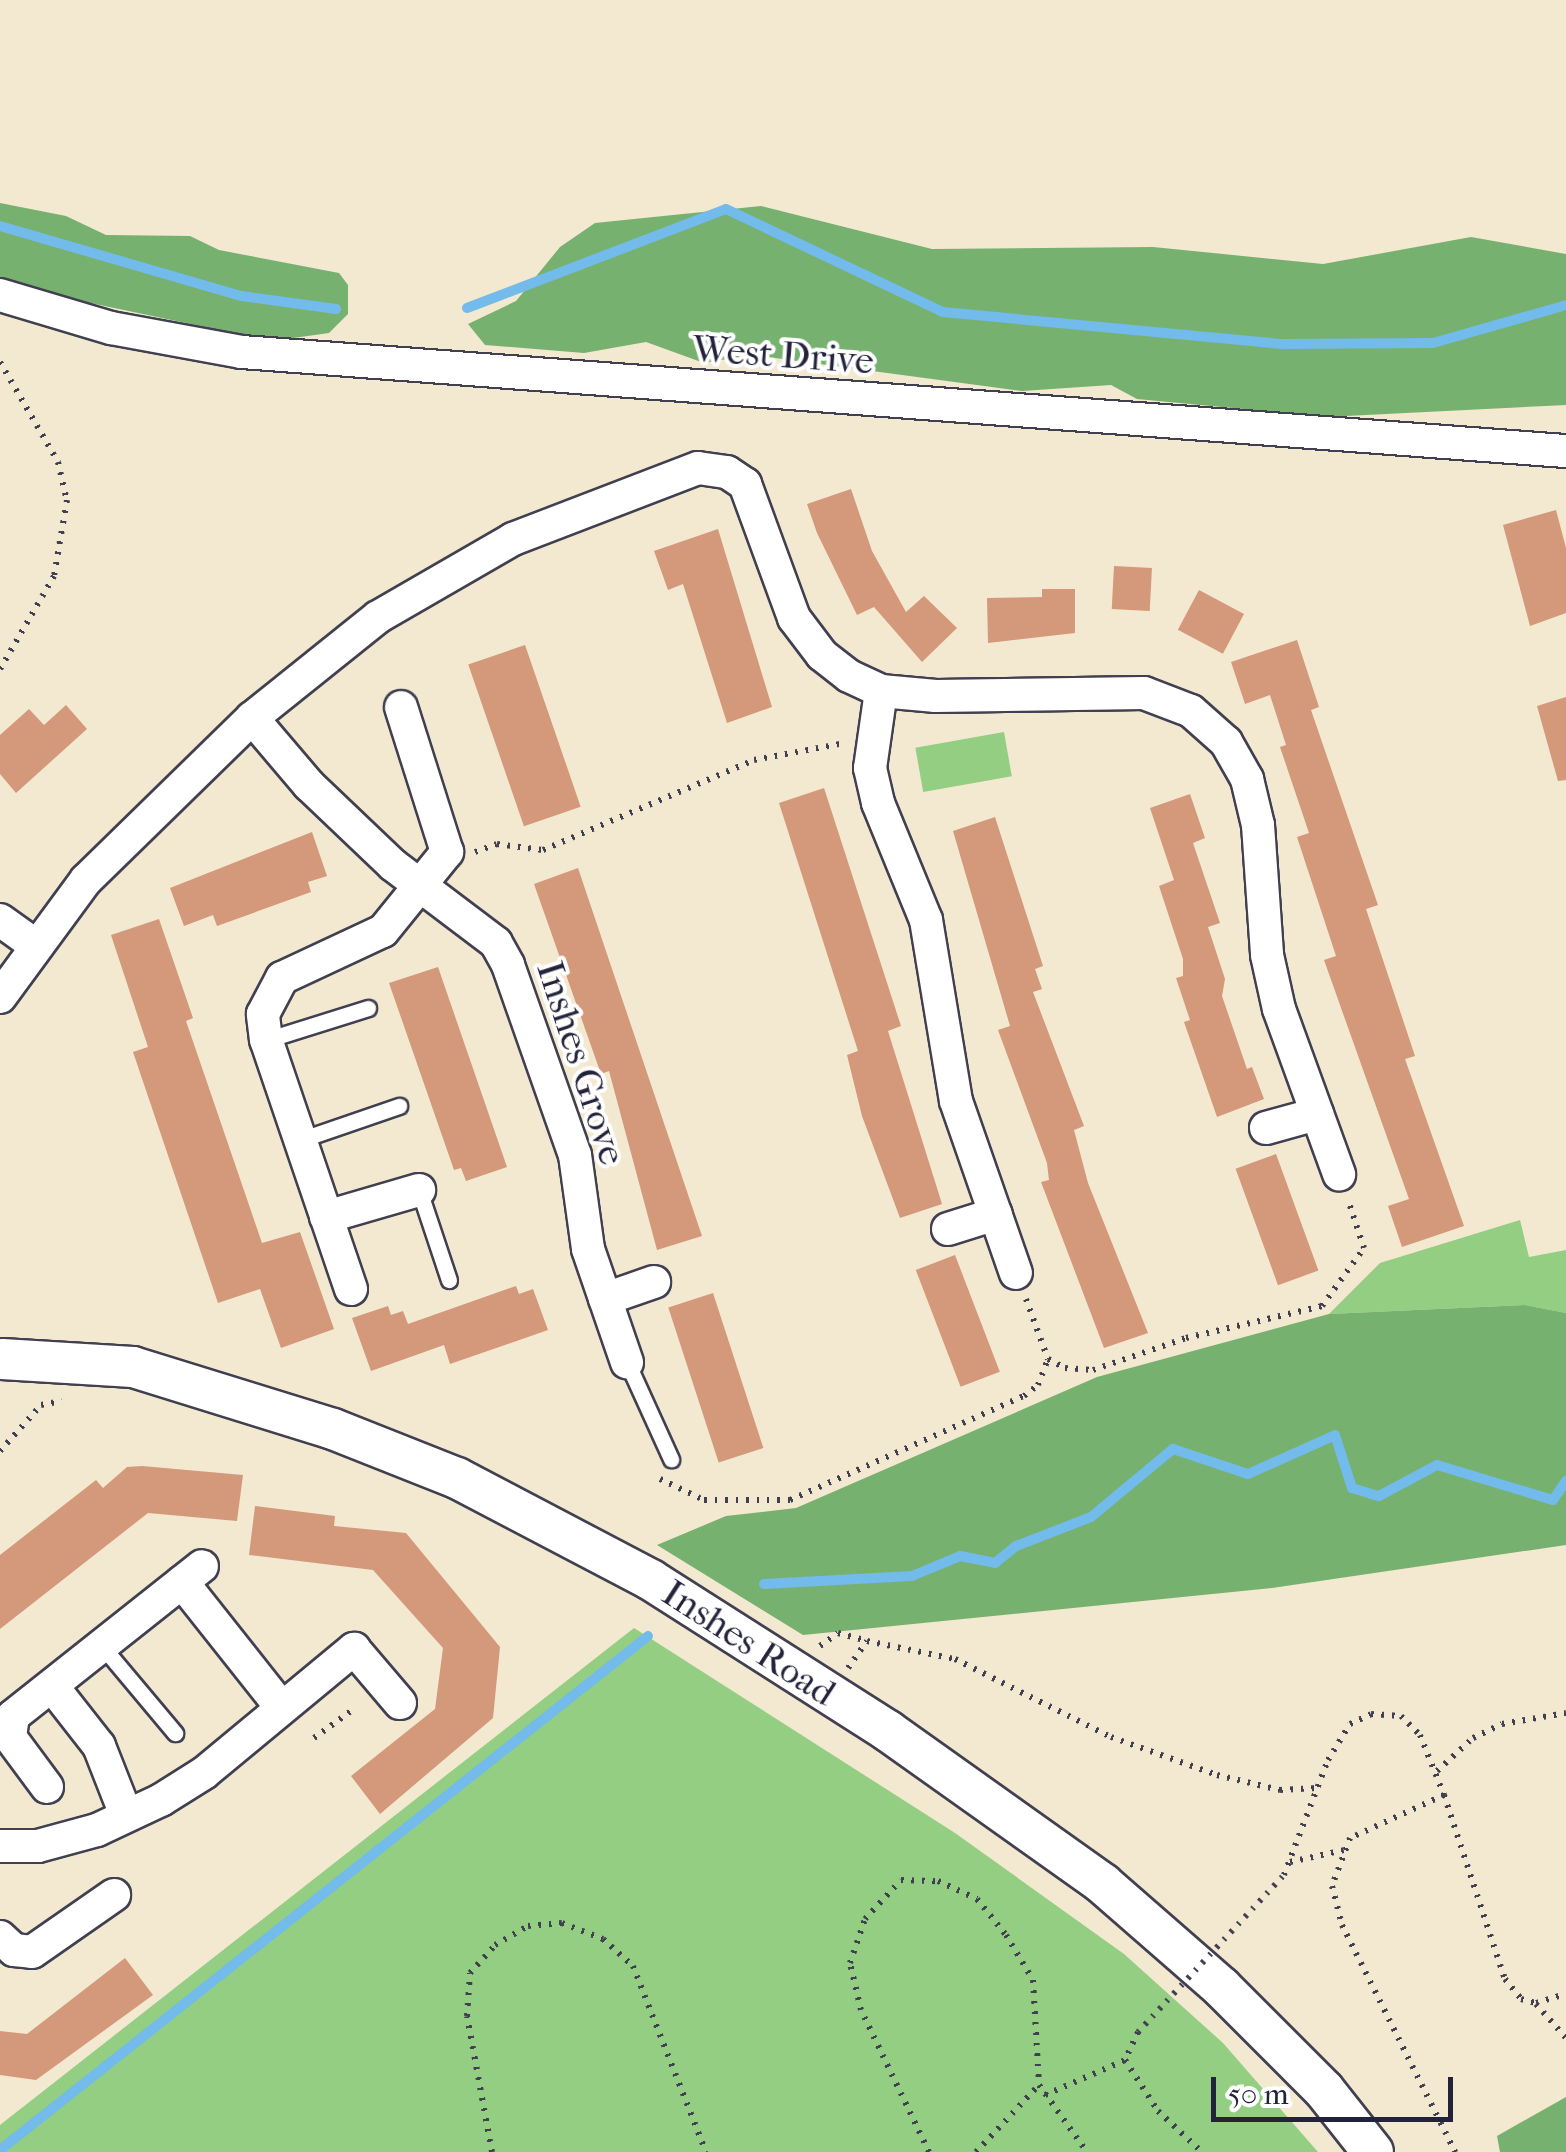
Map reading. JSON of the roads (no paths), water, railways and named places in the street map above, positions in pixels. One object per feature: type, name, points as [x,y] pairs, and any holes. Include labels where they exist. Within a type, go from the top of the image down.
[{"type":"street","name":"West Drive","points":[[0,295],[111,328],[242,352],[1566,451]]},
{"type":"street","points":[[0,997],[86,880],[252,718],[378,617],[513,539],[698,468],[727,472],[745,484],[794,618],[822,656],[881,691],[936,696],[1144,692],[1190,711],[1226,742],[1247,779],[1258,825],[1267,955],[1279,1009],[1339,1174]]},
{"type":"street","points":[[881,691],[871,742],[878,803],[926,920],[956,1100],[1016,1273]]},
{"type":"street","points":[[351,1289],[266,1040],[262,1014],[282,978],[383,931],[432,875],[446,839],[400,707]]},
{"type":"street","name":"Inshes Grove","points":[[252,718],[309,784],[432,875],[496,944],[508,965],[575,1156],[588,1249],[626,1362]]},
{"type":"street","points":[[0,920],[35,945]]},
{"type":"street","points":[[1266,1128],[1317,1114]]},
{"type":"street","points":[[326,1217],[419,1190]]},
{"type":"street","points":[[948,1230],[996,1214]]},
{"type":"street","points":[[605,1299],[654,1282]]},
{"type":"street","name":"Inshes Road","points":[[1,1358],[132,1366],[334,1429],[457,1478],[650,1580],[888,1731],[1103,1884],[1221,1987],[1324,2090],[1374,2152]]},
{"type":"street","points":[[47,1787],[10,1737],[13,1716],[192,1574],[280,1707]]},
{"type":"street","points":[[0,1863],[0,1846],[38,1846],[126,1815],[204,1774],[354,1649],[400,1703]]},
{"type":"street","points":[[52,1686],[99,1746],[126,1815]]},
{"type":"street","points":[[0,1938],[14,1950],[32,1952],[114,1894]]},
{"type":"lane","points":[[266,1040],[368,1008]]},
{"type":"lane","points":[[300,1140],[399,1106]]},
{"type":"lane","points":[[419,1190],[449,1280]]},
{"type":"lane","points":[[626,1362],[671,1460]]},
{"type":"lane","points":[[102,1646],[175,1733]]},
{"type":"waterway","points":[[467,308],[726,209],[943,312],[1284,344],[1433,343],[1566,305]]},
{"type":"waterway","points":[[0,226],[241,296],[336,309]]},
{"type":"waterway","points":[[764,1584],[912,1576],[960,1556],[995,1563],[1016,1546],[1091,1517],[1173,1449],[1248,1474],[1335,1435],[1352,1488],[1379,1496],[1437,1465],[1553,1500],[1566,1481]]},
{"type":"waterway","points":[[0,2150],[648,1636]]}]
